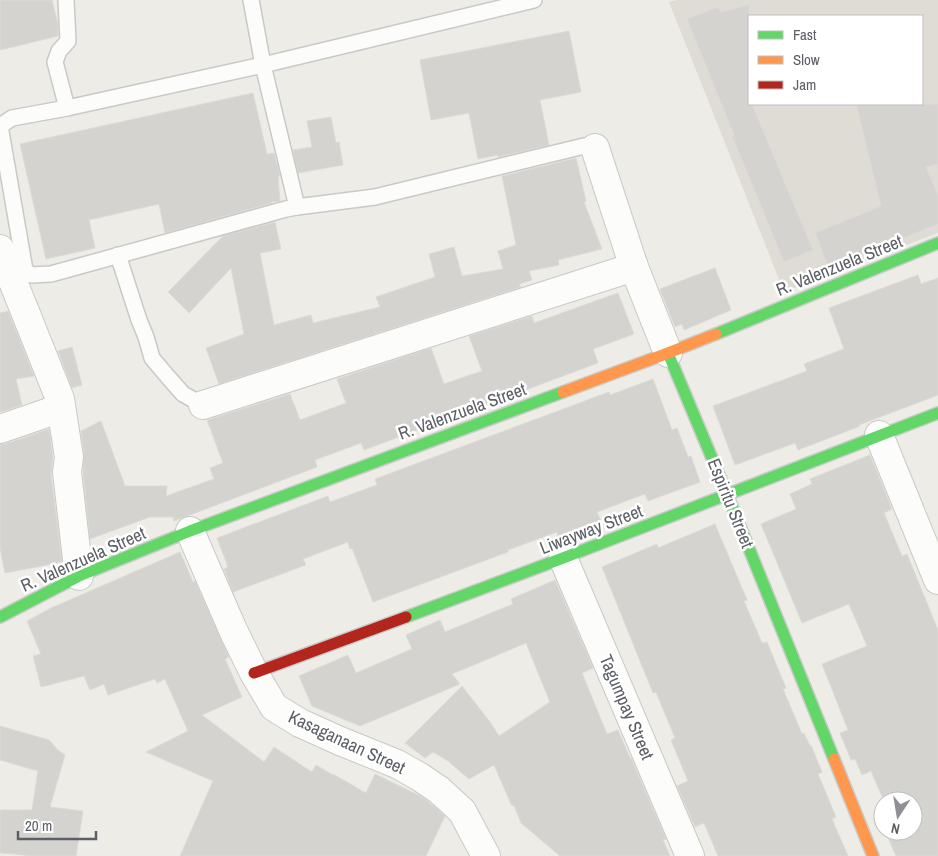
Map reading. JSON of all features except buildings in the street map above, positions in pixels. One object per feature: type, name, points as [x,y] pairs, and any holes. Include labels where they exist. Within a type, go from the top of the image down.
[{"type":"street","name":"Espiritu Street","points":[[595,148],[634,267],[873,856]]},
{"type":"street","name":"R. Valenzuela Street","points":[[0,617],[79,576],[190,531],[668,353],[938,244]]},
{"type":"street","points":[[1,253],[60,400],[69,457],[67,472],[79,576]]},
{"type":"street","points":[[203,405],[634,267]]},
{"type":"street","points":[[0,429],[61,408]]},
{"type":"street","name":"Liwayway Street","points":[[254,673],[563,558],[938,413]]},
{"type":"street","points":[[879,435],[938,580]]},
{"type":"street","name":"Kasaganaan Street","points":[[190,531],[233,630],[254,673],[274,707],[300,723],[397,764],[439,790],[462,811],[486,856]]},
{"type":"street","name":"Tagumpay Street","points":[[563,558],[690,856]]},
{"type":"lane","points":[[66,0],[68,41],[59,51],[55,62],[67,108]]},
{"type":"lane","points":[[251,0],[263,65],[297,207]]},
{"type":"lane","points":[[534,0],[263,65],[67,108],[12,118],[0,126],[25,270],[31,275],[51,274],[286,209],[375,197],[584,146],[595,148]]},
{"type":"lane","points":[[118,255],[152,358],[183,394],[203,405]]},
{"type":"shaded area","points":[[677,0],[938,0],[938,233],[784,292],[669,2]]},
{"type":"traffic: fast","points":[[716,334],[938,243]]},
{"type":"traffic: fast","points":[[668,353],[834,759]]},
{"type":"traffic: fast","points":[[0,617],[79,576],[190,531],[563,392]]},
{"type":"traffic: fast","points":[[406,617],[938,413]]},
{"type":"traffic: slow","points":[[563,392],[716,334]]},
{"type":"traffic: slow","points":[[834,759],[873,856]]},
{"type":"traffic: jam","points":[[254,673],[406,617]]}]
